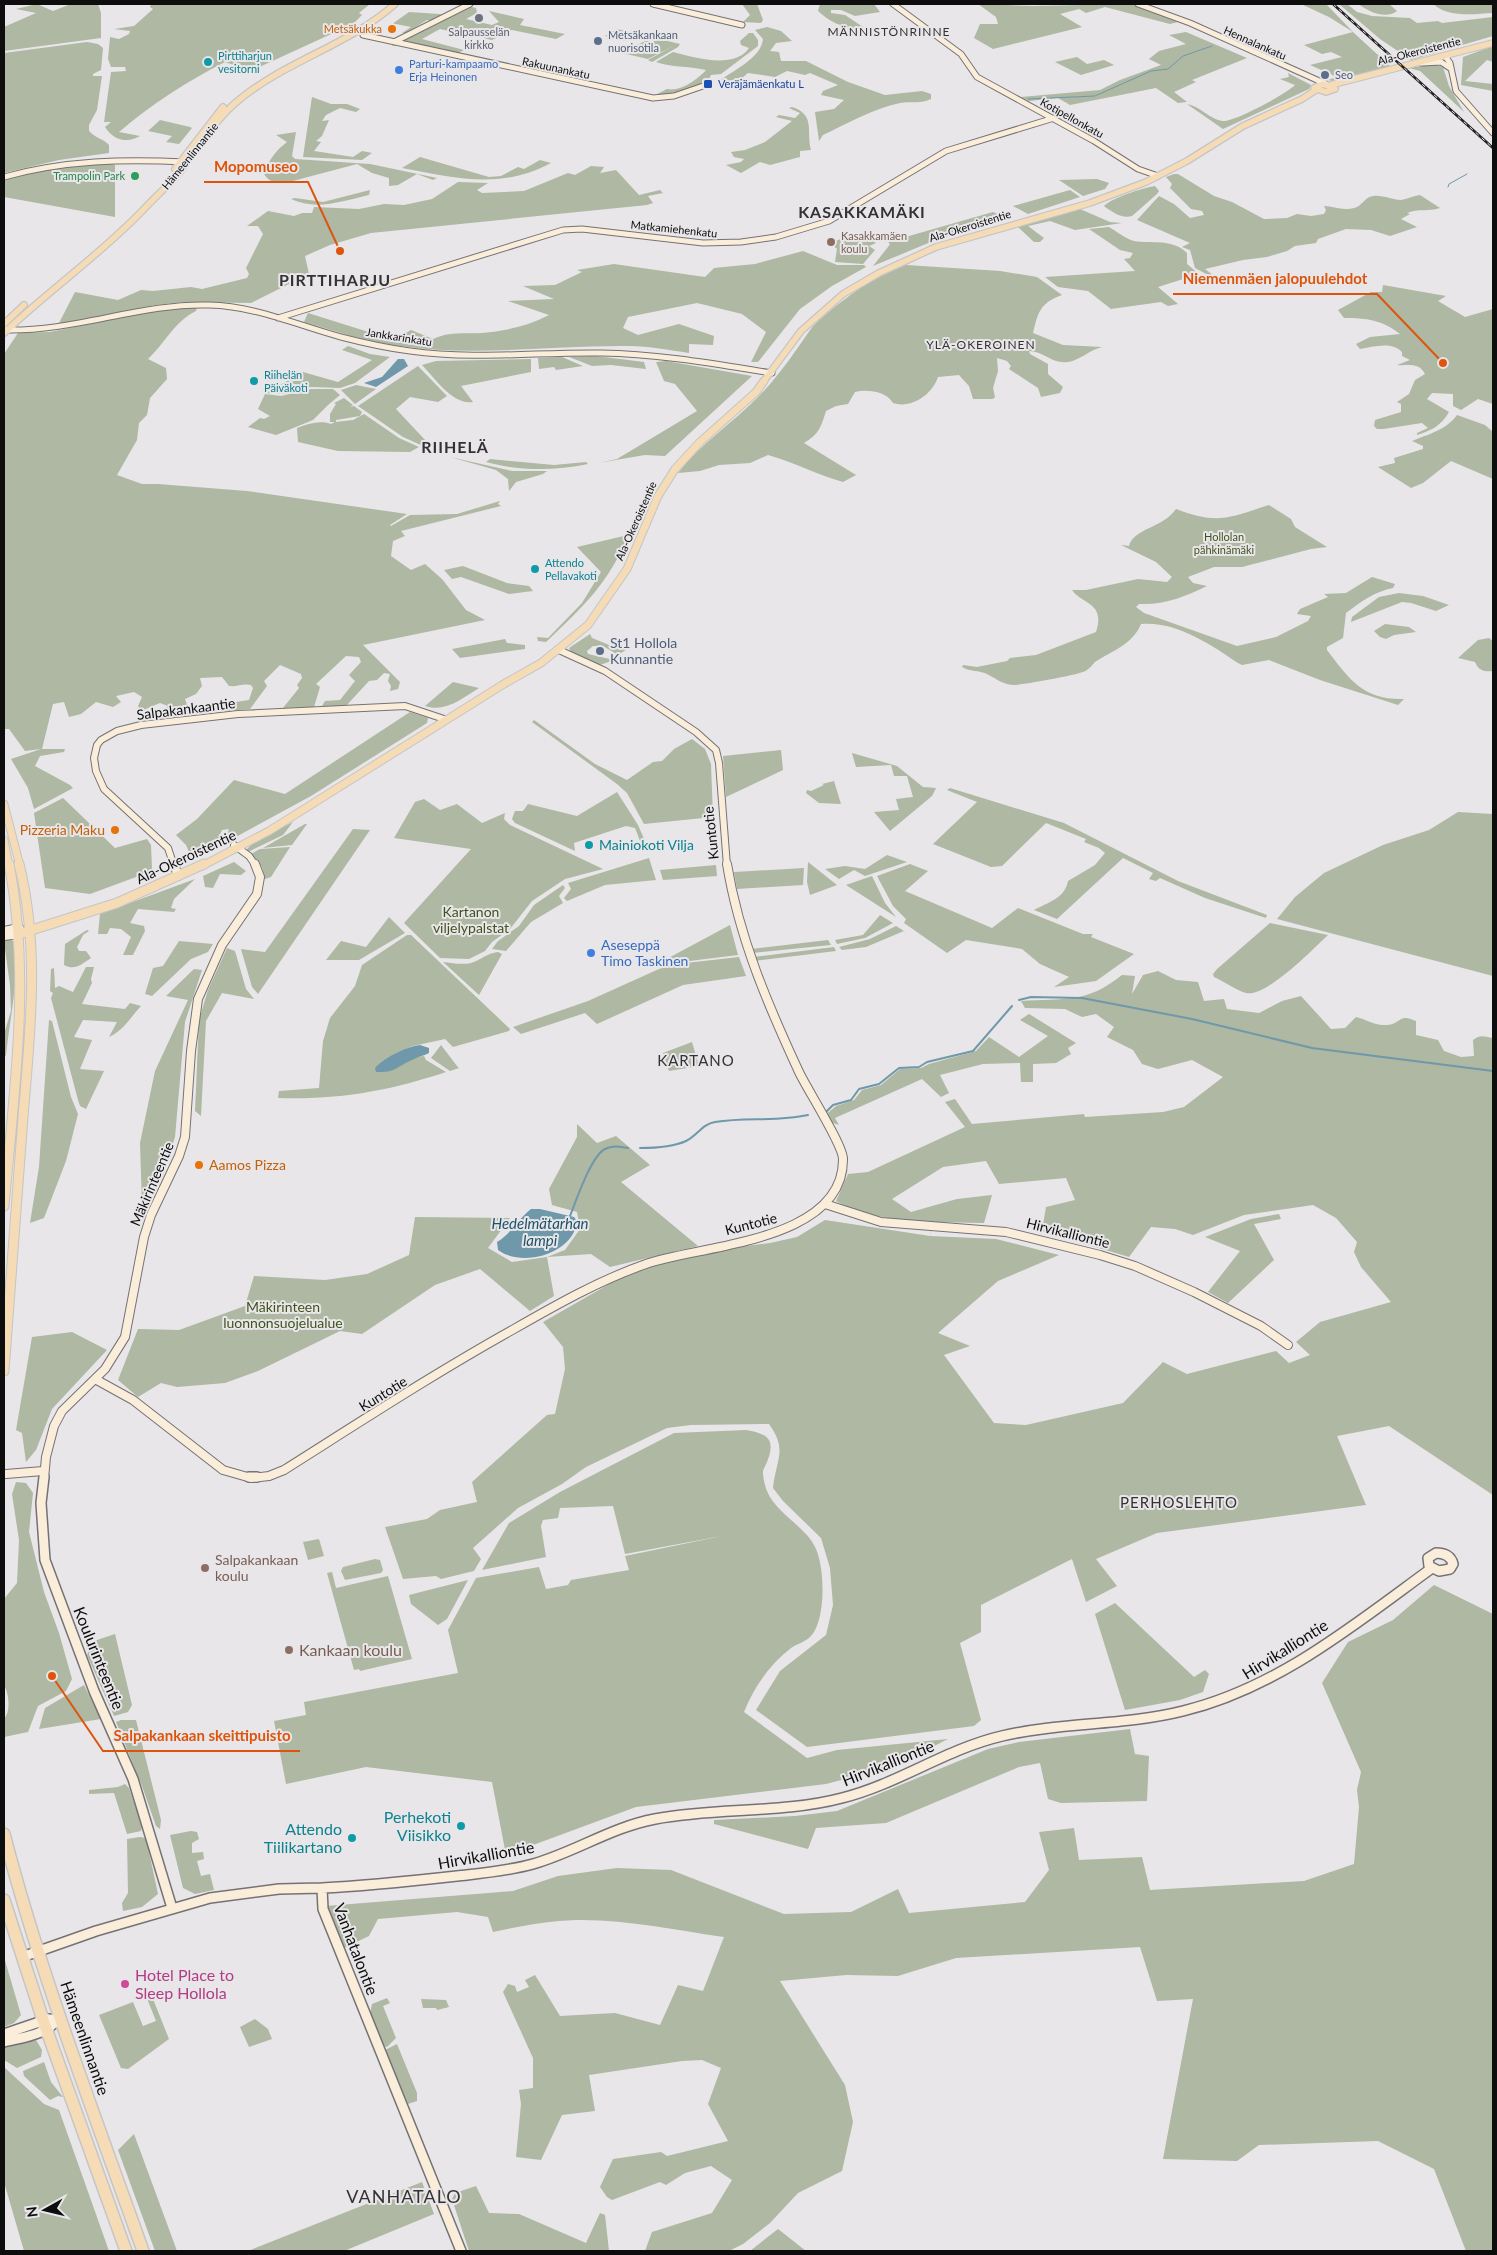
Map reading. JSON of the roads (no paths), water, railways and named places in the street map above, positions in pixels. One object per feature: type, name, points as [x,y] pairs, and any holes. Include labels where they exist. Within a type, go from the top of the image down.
[{"type":"main road","name":"Hämeenlinnantie","points":[[5,328],[110,236],[171,174],[218,112],[244,89],[275,70],[350,32],[368,21],[388,4]]},
{"type":"main road","name":"Hämeenlinnantie","points":[[5,328],[106,247],[150,204],[188,162],[222,117],[251,90],[281,71],[354,35],[362,33],[395,4]]},
{"type":"main road","name":"Ala-Okeroistentie","points":[[19,931],[117,903],[269,831],[444,719],[535,668],[559,650],[588,625],[632,560],[655,502],[671,474],[700,442],[749,400],[772,373],[796,337],[818,314],[843,294],[879,273],[949,243],[1090,203],[1158,176],[1243,126],[1302,99],[1323,92],[1330,86],[1493,43]]},
{"type":"main road","points":[[1317,87],[1330,86]]},
{"type":"main road","name":"Ala-Okeroistentie","points":[[1302,99],[1317,87]]},
{"type":"main road","points":[[1317,87],[1323,92]]},
{"type":"main road","name":"Ala-Okeroistentie","points":[[502,685],[566,639],[604,602]]},
{"type":"main road","points":[[4,804],[26,890],[33,992],[4,1371]]},
{"type":"main road","points":[[4,840],[11,870],[19,931],[21,984],[4,1206]]},
{"type":"main road","name":"Hämeenlinnantie","points":[[4,1834],[20,1895],[60,2019],[144,2251]]},
{"type":"main road","points":[[4,1900],[45,2025],[126,2251]]},
{"type":"street","points":[[394,42],[470,4]]},
{"type":"street","points":[[653,4],[742,25]]},
{"type":"street","name":"Kotipellonkatu","points":[[893,4],[909,18],[956,48],[972,66],[977,77],[1054,118],[1138,169],[1158,176]]},
{"type":"street","name":"Hennalankatu","points":[[1138,4],[1330,86]]},
{"type":"street","name":"Hennalankatu","points":[[1176,19],[1301,76],[1317,87]]},
{"type":"street","name":"Rakuunankatu","points":[[362,33],[394,42],[659,98],[674,96],[710,84]]},
{"type":"street","points":[[1442,57],[1448,59],[1456,91],[1493,132]]},
{"type":"street","points":[[1417,64],[1434,62],[1449,66]]},
{"type":"street","name":"Matkamiehenkatu","points":[[278,318],[563,230],[582,229],[685,242],[723,244],[760,240],[796,232],[829,220],[946,151],[1054,118]]},
{"type":"street","points":[[4,177],[58,164],[100,159],[188,162]]},
{"type":"street","name":"Jankkarinkatu","points":[[5,328],[65,327],[148,309],[179,305],[237,307],[344,338],[436,354],[515,356],[629,354],[772,373]]},
{"type":"street","name":"Kuntotie","points":[[95,1379],[133,1400],[223,1470],[244,1477],[268,1476],[284,1470],[503,1335],[595,1286],[626,1271],[658,1260],[780,1231],[794,1225],[825,1204],[840,1178],[843,1167],[843,1155],[800,1074],[749,956],[732,896],[724,844],[720,763],[716,750],[696,732],[605,671],[559,650]]},
{"type":"street","name":"Salpakankaantie","points":[[177,874],[168,848],[104,789],[98,779],[94,755],[96,747],[109,736],[151,723],[188,718],[352,708],[406,706],[444,719]]},
{"type":"street","name":"Mäkirinteentie","points":[[43,1471],[49,1440],[62,1411],[105,1368],[125,1336],[144,1237],[151,1215],[182,1147],[190,1051],[198,999],[206,976],[222,945],[257,894],[260,884],[258,869],[255,863],[236,847]]},
{"type":"street","points":[[4,931],[19,931]]},
{"type":"street","points":[[4,936],[19,931]]},
{"type":"street","name":"Hirvikalliontie","points":[[825,1204],[881,1222],[998,1231],[1100,1255],[1135,1266],[1194,1292],[1261,1326],[1288,1345]]},
{"type":"street","points":[[6,1474],[43,1471]]},
{"type":"street","name":"Koulurinteentie","points":[[43,1471],[41,1524],[45,1560],[94,1691],[133,1779],[172,1908]]},
{"type":"street","name":"Hirvikalliontie","points":[[322,1888],[386,1885],[510,1869],[549,1858],[606,1833],[655,1819],[844,1798],[963,1748],[1000,1736],[1154,1716],[1203,1706],[1244,1692],[1280,1674],[1432,1568]]},
{"type":"street","points":[[22,1957],[172,1908],[210,1898],[279,1889],[322,1888]]},
{"type":"street","name":"Vanhatalontie","points":[[322,1888],[323,1909],[460,2251]]},
{"type":"street","points":[[4,2042],[60,2019]]},
{"type":"street","points":[[4,2034],[45,2025]]},
{"type":"water","points":[[398,359],[404,359],[408,366],[376,387],[364,383],[382,377]]},
{"type":"water","points":[[420,1045],[429,1048],[429,1053],[392,1070],[376,1072],[375,1068],[390,1056]]},
{"type":"water","name":"Hedelmätarhan lampi","points":[[531,1209],[540,1209],[574,1217],[577,1221],[574,1232],[567,1242],[545,1255],[520,1258],[498,1250],[497,1242]]},
{"type":"waterway","points":[[1028,99],[1095,96],[1151,71],[1168,69],[1183,56],[1212,46]]},
{"type":"waterway","points":[[1448,187],[1449,184],[1467,174]]},
{"type":"waterway","points":[[1019,1000],[1031,997],[1082,998],[1192,1019],[1312,1048],[1493,1071]]},
{"type":"waterway","points":[[827,1111],[833,1105],[851,1100],[859,1089],[879,1084],[899,1068],[919,1067],[927,1062],[973,1051],[1012,1006]]},
{"type":"waterway","points":[[640,1148],[663,1147],[681,1143],[690,1139],[710,1123],[715,1122],[808,1115]]},
{"type":"waterway","points":[[570,1216],[594,1160],[605,1149],[611,1147],[628,1148]]},
{"type":"railway","points":[[1333,4],[1493,148]]},
{"type":"place","name":"Salpausselän kirkko","points":[[479,18]]},
{"type":"place","name":"Metsäkukka","points":[[392,29]]},
{"type":"place","name":"Metsäkankaan nuorisotila","points":[[598,41]]},
{"type":"place","name":"Pirttiharjun vesitorni","points":[[208,62]]},
{"type":"place","name":"Parturi-kampaamo Erja Heinonen","points":[[399,70]]},
{"type":"place","name":"Seo","points":[[1325,75]]},
{"type":"place","name":"Veräjämäenkatu L","points":[[708,84]]},
{"type":"place","name":"Trampolin Park","points":[[135,176]]},
{"type":"place","name":"Kasakkamäen koulu","points":[[831,242]]},
{"type":"place","name":"Mopomuseo","points":[[340,251]]},
{"type":"place","name":"Niemenmäen jalopuulehdot","points":[[1443,363]]},
{"type":"place","name":"Riihelän Päiväkoti","points":[[254,381]]},
{"type":"place","name":"Attendo Pellavakoti","points":[[535,569]]},
{"type":"place","name":"St1 Hollola Kunnantie","points":[[600,651]]},
{"type":"place","name":"Pizzeria Maku","points":[[115,830]]},
{"type":"place","name":"Mainiokoti Vilja","points":[[589,845]]},
{"type":"place","name":"Aseseppä Timo Taskinen","points":[[591,953]]},
{"type":"place","name":"Aamos Pizza","points":[[199,1165]]},
{"type":"place","name":"Salpakankaan koulu","points":[[205,1568]]},
{"type":"place","name":"Kankaan koulu","points":[[289,1650]]},
{"type":"place","name":"Salpakankaan skeittipuisto","points":[[52,1676]]},
{"type":"place","name":"Perhekoti Viisikko","points":[[461,1826]]},
{"type":"place","name":"Attendo Tiilikartano","points":[[352,1838]]},
{"type":"place","name":"Hotel Place to Sleep Hollola","points":[[125,1984]]},
{"type":"district","name":"MÄNNISTÖNRINNE","points":[[889,32]]},
{"type":"district","name":"KASAKKAMÄKI","points":[[862,212]]},
{"type":"district","name":"PIRTTIHARJU","points":[[335,280]]},
{"type":"district","name":"YLÄ-OKEROINEN","points":[[981,345]]},
{"type":"district","name":"RIIHELÄ","points":[[455,447]]},
{"type":"district","name":"KARTANO","points":[[696,1061]]},
{"type":"district","name":"PERHOSLEHTO","points":[[1179,1503]]},
{"type":"district","name":"VANHATALO","points":[[404,2197]]},
{"type":"park label","name":"Hollolan pähkinämäki","points":[[1224,543]]},
{"type":"park label","name":"Kartanon viljelypalstat","points":[[471,920]]},
{"type":"park label","name":"Mäkirinteen luonnonsuojelualue","points":[[283,1315]]}]
